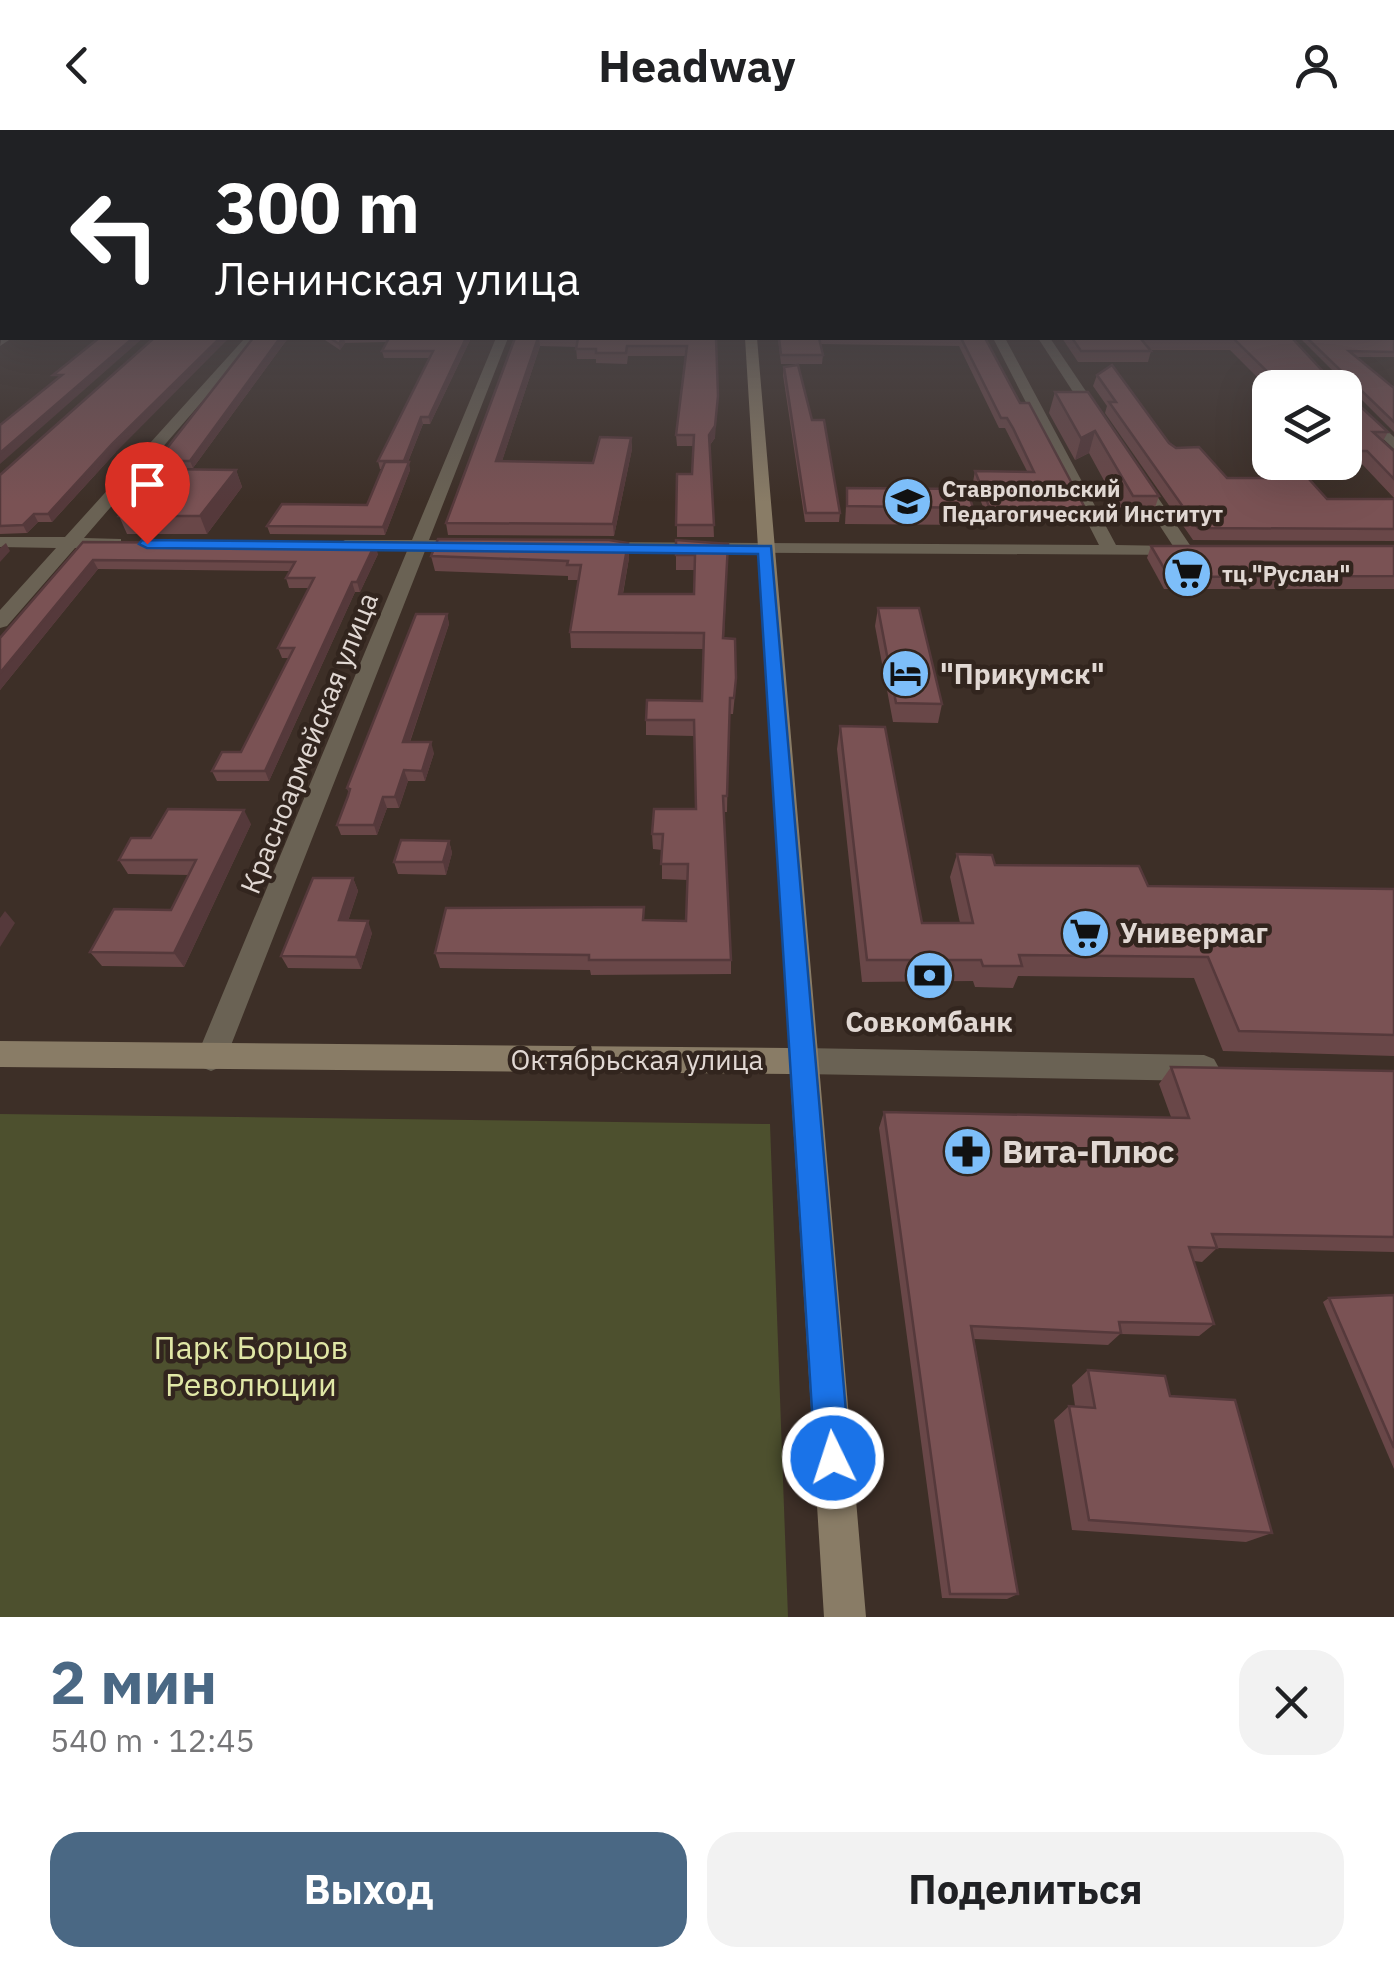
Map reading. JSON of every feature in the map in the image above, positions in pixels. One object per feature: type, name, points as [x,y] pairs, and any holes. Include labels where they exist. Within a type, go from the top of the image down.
[{"type":"main road","points":[[753,363],[845,1617]]},
{"type":"main road","name":"Октябрьская улица","points":[[0,1054],[802,1061]]},
{"type":"street","points":[[0,622],[229,363]]},
{"type":"street","name":"Красноармейская улица","points":[[212,1058],[492,363]]},
{"type":"street","points":[[1012,363],[1110,550]]},
{"type":"street","points":[[1061,363],[1105,430]]},
{"type":"street","points":[[1362,412],[1394,445]]},
{"type":"street","points":[[573,547],[1194,551],[1125,461]]},
{"type":"street","points":[[0,542],[128,544]]},
{"type":"street","points":[[322,545],[496,546]]},
{"type":"street","name":"Октябрьская улица","points":[[802,1061],[1236,1068]]},
{"type":"green space","name":"Парк Борцов Революции","points":[[0,1114],[770,1124],[788,1617],[0,1617]]},
{"type":"building","points":[[67,363],[104,363],[0,453],[0,425],[62,375],[53,375]]},
{"type":"building","points":[[125,363],[194,363],[48,514],[34,514],[23,525],[0,526],[0,475]]},
{"type":"building","points":[[233,363],[261,363],[190,461],[157,461]]},
{"type":"building","points":[[427,363],[454,363],[429,417],[421,417],[404,461],[378,461]]},
{"type":"building","points":[[506,363],[529,363],[496,461],[593,463],[600,437],[631,438],[613,524],[446,523]]},
{"type":"building","points":[[685,363],[717,363],[715,426],[709,435],[714,525],[676,525],[677,474],[692,474],[694,435],[676,435]]},
{"type":"building","points":[[974,363],[999,363],[1020,403],[1029,403],[1085,508],[990,509],[975,471],[1034,472],[1007,418],[1001,418]]},
{"type":"building","points":[[1259,363],[1316,363],[1322,370],[1266,370]]},
{"type":"building","points":[[1333,363],[1364,363],[1394,388],[1394,422],[1362,391],[1362,370],[1340,370]]},
{"type":"building","points":[[798,365],[812,420],[824,420],[840,513],[806,513],[784,367]]},
{"type":"building","points":[[1112,365],[1169,443],[1176,448],[1199,447],[1227,478],[1310,480],[1327,499],[1394,499],[1394,529],[1198,528],[1109,402],[1116,402],[1097,375]]},
{"type":"building","points":[[1055,392],[1088,392],[1159,496],[1133,496],[1095,431],[1081,438]]},
{"type":"building","points":[[1362,408],[1388,432],[1373,432],[1394,451],[1394,479],[1367,451],[1362,451]]},
{"type":"building","points":[[385,462],[409,462],[383,527],[267,526],[282,504],[367,505]]},
{"type":"building","points":[[161,469],[236,470],[200,516],[119,516]]},
{"type":"building","points":[[847,488],[967,489],[973,508],[847,506]]},
{"type":"building","points":[[438,539],[628,543],[619,594],[694,594],[695,555],[676,555],[676,540],[728,544],[723,638],[735,639],[736,678],[734,698],[730,698],[727,796],[723,796],[731,960],[589,960],[589,955],[435,953],[446,908],[644,907],[643,920],[686,921],[688,864],[661,864],[663,834],[652,834],[654,809],[696,809],[694,720],[646,720],[647,700],[702,701],[704,633],[570,632],[581,565],[567,565],[568,561],[431,556]]},
{"type":"building","points":[[83,542],[375,544],[357,582],[352,582],[265,771],[212,771],[222,752],[241,752],[294,648],[278,648],[314,578],[286,578],[295,562],[93,560],[0,673],[0,638]]},
{"type":"building","points":[[1151,546],[1394,546],[1394,576],[1169,577]]},
{"type":"building","name":"\"Прикумск\"","points":[[878,608],[919,608],[942,704],[896,703]]},
{"type":"building","points":[[416,614],[447,614],[403,742],[431,742],[422,771],[404,770],[395,797],[383,797],[374,825],[337,825],[350,789],[347,788]]},
{"type":"building","points":[[840,726],[885,727],[922,923],[973,923],[957,854],[992,855],[995,865],[1139,866],[1148,886],[1394,889],[1394,1035],[1239,1031],[1208,957],[1019,955],[1022,966],[983,966],[981,960],[867,960]]},
{"type":"building","points":[[168,809],[244,810],[174,953],[90,952],[114,909],[171,910],[196,860],[119,860],[131,838],[151,838]]},
{"type":"building","points":[[401,840],[449,841],[443,862],[394,862]]},
{"type":"building","points":[[313,878],[353,878],[339,920],[368,921],[356,957],[281,956]]},
{"type":"building","points":[[1171,1067],[1394,1071],[1394,1237],[1212,1234],[1217,1248],[1189,1247],[1214,1324],[1119,1322],[1121,1333],[971,1326],[1018,1594],[950,1594],[884,1112],[1189,1118]]},
{"type":"building","points":[[1394,1295],[1394,1448],[1329,1298]]},
{"type":"building","points":[[1088,1370],[1165,1376],[1170,1396],[1235,1400],[1272,1533],[1089,1520],[1069,1406],[1095,1408]]},
{"type":"place","name":"Ставропольский Педагогический Институт","points":[[907,502]]},
{"type":"place","name":"тц.\"Руслан\"","points":[[1187,574]]},
{"type":"place","name":"\"Прикумск\"","points":[[905,674]]},
{"type":"place","name":"Универмаг","points":[[1085,933]]},
{"type":"place","name":"Совкомбанк","points":[[929,975]]},
{"type":"place","name":"Вита-Плюс","points":[[967,1152]]},
{"type":"route","points":[[147,544],[765,549],[833,1458]]}]
